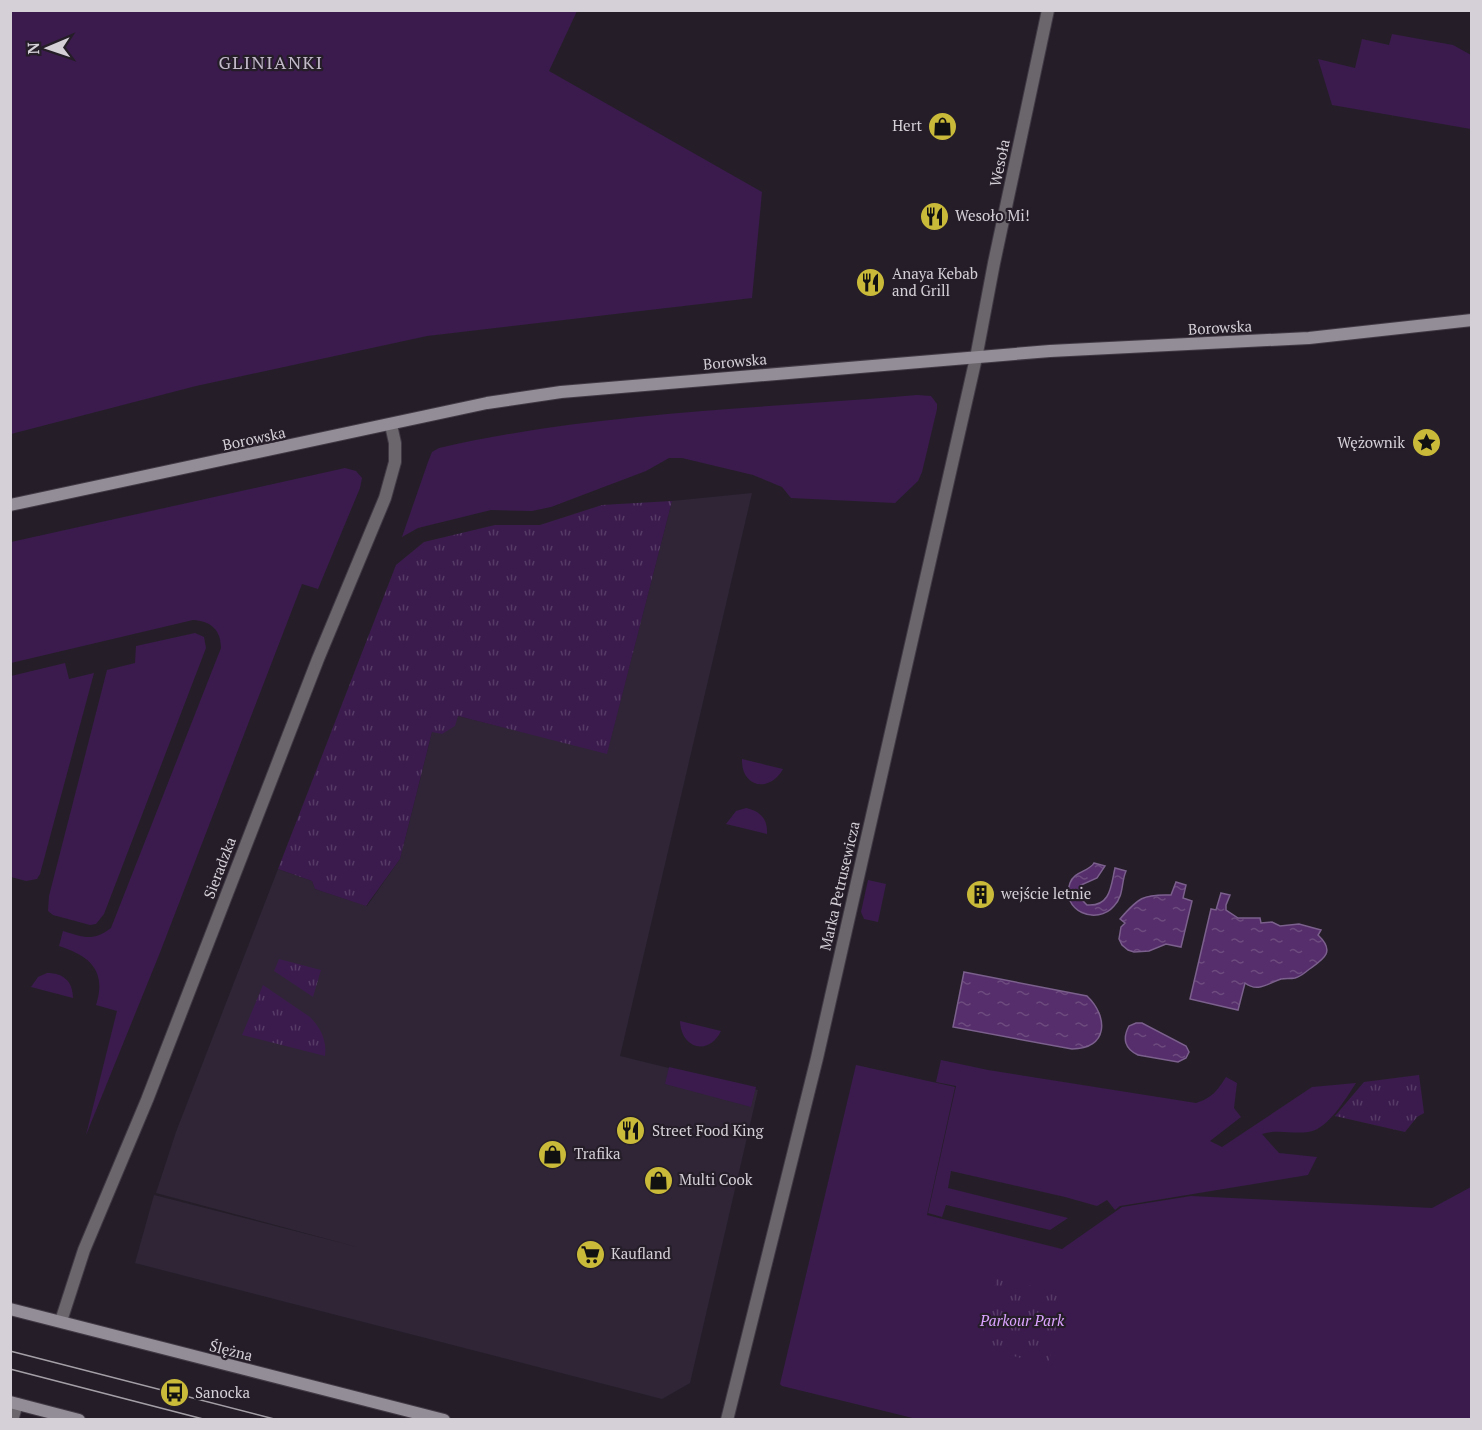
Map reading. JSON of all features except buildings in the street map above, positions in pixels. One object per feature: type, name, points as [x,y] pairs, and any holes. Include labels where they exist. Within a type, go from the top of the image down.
[{"type":"street","name":"Wesoła","points":[[976,358],[1048,10]]},
{"type":"street","name":"Borowska","points":[[10,506],[487,403],[561,392],[1050,351],[1309,338],[1472,320]]},
{"type":"street","name":"Marka Petrusewicza","points":[[727,1419],[817,1058],[976,358]]},
{"type":"street","name":"Sieradzka","points":[[61,1321],[84,1250],[147,1100],[314,670],[385,498],[395,462],[395,443],[391,425]]},
{"type":"street","name":"Ślężna","points":[[10,1309],[444,1419]]},
{"type":"street","points":[[12,1419],[14,1403],[79,1419]]},
{"type":"shaded area","points":[[752,493],[620,1056],[758,1090],[690,1383],[662,1399],[135,1263],[154,1195],[361,1248],[156,1193],[176,1132],[278,869],[312,881],[315,889],[367,906],[400,859],[432,732],[458,716],[607,753],[672,501]]},
{"type":"green space","points":[[10,11],[577,11],[549,71],[762,192],[752,298],[427,336],[196,386],[11,434]]},
{"type":"green space","points":[[1392,34],[1453,45],[1471,55],[1471,129],[1332,105],[1318,59],[1355,68],[1362,39],[1389,45]]},
{"type":"green space","points":[[917,395],[931,396],[937,404],[937,409],[918,481],[895,503],[791,498],[782,487],[753,475],[682,458],[669,458],[646,471],[551,507],[532,511],[491,510],[418,528],[402,537],[432,452],[439,448],[557,426],[617,419]]},
{"type":"green space","points":[[345,468],[356,471],[362,478],[360,488],[318,589],[302,584],[159,955],[86,1135],[117,1011],[96,1005],[99,993],[97,974],[87,960],[59,946],[63,931],[93,937],[111,928],[221,648],[221,642],[214,628],[205,622],[193,620],[11,663],[11,542]]},
{"type":"green space","points":[[672,501],[607,754],[458,716],[455,726],[442,734],[432,732],[400,859],[366,906],[315,889],[312,881],[278,869],[396,565],[424,542],[495,525],[540,525],[602,505]]},
{"type":"green space","points":[[195,633],[204,637],[206,648],[104,914],[96,924],[90,925],[53,915],[48,911],[49,896],[107,670],[135,663],[136,646]]},
{"type":"green space","points":[[65,663],[69,679],[94,673],[40,874],[37,879],[26,881],[11,877],[11,676]]},
{"type":"green space","points":[[742,759],[783,769],[771,782],[757,784],[746,776]]},
{"type":"green space","points":[[746,808],[762,816],[767,834],[726,824],[736,811]]},
{"type":"green space","points":[[868,880],[886,884],[878,922],[864,919],[861,912]]},
{"type":"green space","points":[[279,959],[321,970],[313,997],[274,971]]},
{"type":"green space","points":[[47,973],[66,979],[73,992],[73,998],[31,987],[38,977]]},
{"type":"green space","points":[[263,985],[314,1021],[324,1040],[325,1056],[242,1035]]},
{"type":"green space","points":[[680,1021],[721,1031],[710,1044],[696,1046],[685,1038]]},
{"type":"green space","points":[[941,1060],[988,1070],[1196,1103],[1214,1093],[1226,1077],[1237,1083],[1234,1108],[1241,1117],[1210,1141],[1222,1147],[1312,1087],[1356,1083],[1342,1105],[1323,1126],[1308,1132],[1262,1134],[1279,1153],[1317,1157],[1308,1175],[1120,1206],[1115,1210],[1107,1200],[1097,1206],[951,1171],[948,1188],[1068,1218],[1050,1230],[946,1205],[942,1217],[928,1213],[956,1086],[936,1082]]},
{"type":"green space","points":[[856,1065],[955,1087],[927,1215],[1062,1249],[1122,1207],[1191,1196],[1432,1208],[1471,1187],[1471,1419],[921,1420],[782,1386],[780,1384]]},
{"type":"green space","points":[[669,1067],[756,1087],[751,1107],[665,1084]]},
{"type":"green space","points":[[1419,1075],[1424,1113],[1417,1117],[1405,1132],[1335,1116],[1364,1082]]},
{"type":"green space","name":"Parkour Park","points":[[997,1277],[1066,1295],[1048,1365],[979,1347]]},
{"type":"water","points":[[1094,863],[1105,866],[1097,878],[1081,885],[1080,898],[1087,905],[1095,905],[1105,899],[1111,888],[1115,868],[1126,871],[1117,902],[1107,912],[1099,915],[1090,915],[1075,908],[1068,893],[1072,879]]},
{"type":"water","points":[[1176,882],[1186,885],[1183,898],[1192,901],[1181,947],[1166,944],[1149,951],[1128,950],[1119,939],[1121,927],[1125,923],[1120,919],[1142,899],[1154,895],[1171,895]]},
{"type":"water","points":[[1221,893],[1230,895],[1226,910],[1238,918],[1260,918],[1261,923],[1272,922],[1280,926],[1299,924],[1321,930],[1318,935],[1326,946],[1326,954],[1297,977],[1281,979],[1259,987],[1245,983],[1238,1010],[1190,999],[1211,909],[1216,910]]},
{"type":"water","points":[[964,972],[1087,996],[1099,1013],[1101,1030],[1098,1038],[1093,1044],[1084,1048],[1072,1049],[953,1027]]},
{"type":"water","points":[[1142,1023],[1186,1046],[1189,1052],[1186,1058],[1178,1062],[1134,1053],[1128,1047],[1125,1039],[1129,1026]]},
{"type":"tram line","points":[[10,1351],[278,1420]]},
{"type":"tram line","points":[[10,1369],[207,1420]]},
{"type":"place","name":"Hert","points":[[943,126]]},
{"type":"place","name":"Wesoło Mi!","points":[[934,216]]},
{"type":"place","name":"Anaya Kebab and Grill","points":[[871,283]]},
{"type":"place","name":"Wężownik","points":[[1426,443]]},
{"type":"place","name":"wejście letnie","points":[[980,894]]},
{"type":"place","name":"Street Food King","points":[[631,1131]]},
{"type":"place","name":"Trafika","points":[[553,1154]]},
{"type":"place","name":"Multi Cook","points":[[658,1180]]},
{"type":"place","name":"Kaufland","points":[[590,1254]]},
{"type":"place","name":"Sanocka","points":[[174,1393]]},
{"type":"district","name":"GLINIANKI","points":[[271,63]]}]
